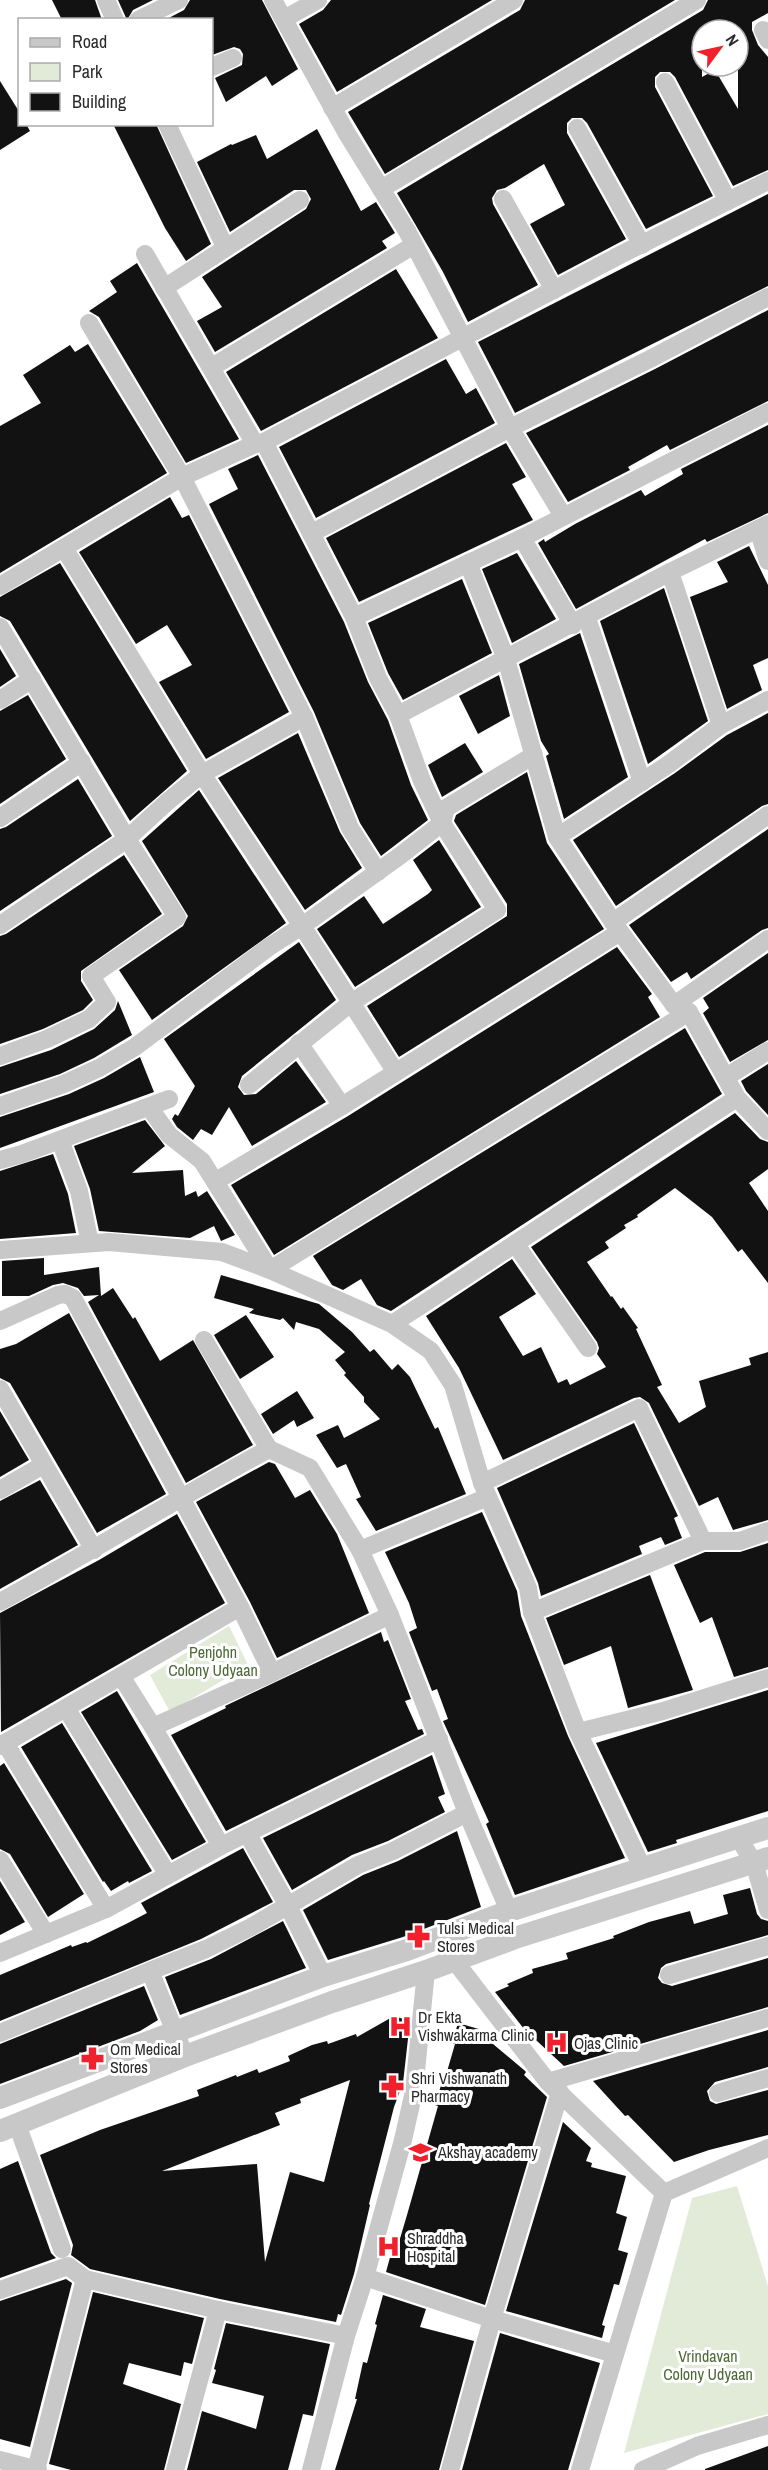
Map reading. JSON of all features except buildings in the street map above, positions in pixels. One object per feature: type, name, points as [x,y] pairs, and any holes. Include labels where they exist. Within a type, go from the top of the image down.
[{"type":"street","points":[[106,0],[114,18]]},
{"type":"street","points":[[142,18],[179,0]]},
{"type":"street","points":[[273,0],[332,108],[414,244],[510,428],[563,516]]},
{"type":"street","points":[[284,19],[318,0]]},
{"type":"street","points":[[332,108],[513,0]]},
{"type":"street","points":[[381,189],[697,0]]},
{"type":"street","points":[[213,67],[233,58]]},
{"type":"street","points":[[665,82],[728,201]]},
{"type":"street","points":[[167,126],[225,247]]},
{"type":"street","points":[[577,128],[642,245]]},
{"type":"street","points":[[0,586],[182,477],[260,443],[768,181]]},
{"type":"street","points":[[502,199],[554,290]]},
{"type":"street","points":[[164,288],[300,200]]},
{"type":"street","points":[[212,367],[414,244]]},
{"type":"street","points":[[145,254],[312,533],[354,617],[378,678],[398,715],[422,781],[441,823],[497,910],[352,1002],[249,1085]]},
{"type":"street","points":[[312,533],[510,428],[650,359],[768,297]]},
{"type":"street","points":[[89,323],[182,477],[304,717],[350,828],[378,872]]},
{"type":"street","points":[[354,617],[522,538],[768,412]]},
{"type":"street","points":[[398,715],[670,572],[763,526],[768,561]]},
{"type":"street","points":[[522,538],[580,621],[642,782]]},
{"type":"street","points":[[64,548],[202,774],[352,1002],[394,1071]]},
{"type":"street","points":[[468,563],[506,658],[557,837],[617,927],[681,1009],[726,1077],[737,1098],[768,1131]]},
{"type":"street","points":[[670,572],[721,725]]},
{"type":"street","points":[[0,627],[177,917],[91,976],[107,1002],[89,1019],[47,1039],[0,1056]]},
{"type":"street","points":[[0,700],[32,679]]},
{"type":"street","points":[[557,837],[642,782],[721,725],[768,700]]},
{"type":"street","points":[[0,925],[127,838],[202,774],[304,717]]},
{"type":"street","points":[[0,1106],[64,1084],[99,1068],[135,1047],[250,960],[378,872],[441,823],[446,808],[534,755]]},
{"type":"street","points":[[0,818],[82,762]]},
{"type":"street","points":[[216,1181],[342,1106],[617,927],[768,815]]},
{"type":"street","points":[[270,1270],[681,1009],[768,939]]},
{"type":"street","points":[[299,1043],[342,1106]]},
{"type":"street","points":[[726,1077],[768,1051]]},
{"type":"street","points":[[392,1324],[516,1245],[597,1188],[737,1098]]},
{"type":"street","points":[[0,1160],[169,1099]]},
{"type":"street","points":[[149,1107],[169,1135],[202,1161],[270,1270]]},
{"type":"street","points":[[60,1140],[79,1191],[90,1243]]},
{"type":"street","points":[[0,1250],[109,1242],[222,1252],[270,1270],[392,1324],[430,1351],[453,1385],[485,1490],[528,1588],[532,1612],[578,1732],[643,1869]]},
{"type":"street","points":[[516,1245],[588,1348]]},
{"type":"street","points":[[0,1321],[58,1295],[65,1294],[73,1298],[240,1607],[272,1673]]},
{"type":"street","points":[[204,1340],[269,1449],[310,1468],[360,1550],[390,1615],[467,1813],[509,1911]]},
{"type":"street","points":[[0,1389],[94,1550]]},
{"type":"street","points":[[360,1550],[485,1490],[639,1408],[703,1541]]},
{"type":"street","points":[[0,1602],[94,1550],[180,1497],[269,1449]]},
{"type":"street","points":[[0,1490],[44,1465]]},
{"type":"street","points":[[532,1612],[703,1541],[740,1541],[768,1531]]},
{"type":"street","points":[[106,1909],[3,1745],[240,1607]]},
{"type":"street","points":[[153,1727],[272,1673],[390,1615]]},
{"type":"street","points":[[121,1676],[221,1846]]},
{"type":"street","points":[[578,1732],[663,1711],[768,1678]]},
{"type":"street","points":[[66,1708],[168,1875]]},
{"type":"street","points":[[0,1953],[106,1909],[221,1846],[439,1739]]},
{"type":"street","points":[[0,2033],[206,1949],[288,1906],[358,1865],[393,1851],[467,1813]]},
{"type":"street","points":[[0,2097],[323,1976],[407,1950],[509,1911],[768,1828]]},
{"type":"street","points":[[247,1833],[288,1906],[323,1976]]},
{"type":"street","points":[[738,1837],[761,1860],[768,1910]]},
{"type":"street","points":[[0,1860],[46,1934]]},
{"type":"street","points":[[62,2249],[8,2128],[185,2056],[332,2002],[455,1961],[518,1937],[761,1860]]},
{"type":"street","points":[[437,1938],[554,2087],[664,2193]]},
{"type":"street","points":[[669,1975],[768,1946]]},
{"type":"street","points":[[150,1971],[185,2056]]},
{"type":"street","points":[[311,2470],[414,2091],[426,1971]]},
{"type":"street","points":[[554,2087],[768,2018]]},
{"type":"street","points":[[718,2093],[768,2078]]},
{"type":"street","points":[[450,2470],[554,2087]]},
{"type":"street","points":[[580,2470],[664,2193],[768,2148]]},
{"type":"street","points":[[0,2290],[68,2266],[85,2279],[218,2310],[346,2336]]},
{"type":"street","points":[[365,2277],[492,2319],[615,2354]]},
{"type":"street","points":[[0,2460],[37,2470],[85,2279]]},
{"type":"street","points":[[175,2470],[218,2310]]},
{"type":"street","points":[[643,2470],[697,2446],[768,2425]]},
{"type":"green space","name":"Penjohn Colony Udyaan","points":[[229,1626],[248,1665],[170,1712],[150,1675]]},
{"type":"green space","name":"Vrindavan Colony Udyaan","points":[[737,2186],[768,2286],[768,2414],[624,2453],[692,2198]]},
{"type":"place","name":"Tulsi Medical Stores","points":[[419,1937]]},
{"type":"place","name":"Dr Ekta Vishwakarma Clinic","points":[[400,2026]]},
{"type":"place","name":"Ojas Clinic","points":[[556,2043]]},
{"type":"place","name":"Om Medical Stores","points":[[92,2058]]},
{"type":"place","name":"Shri Vishwanath Pharmacy","points":[[393,2087]]},
{"type":"place","name":"Akshay academy","points":[[420,2152]]},
{"type":"place","name":"Shraddha Hospital","points":[[389,2247]]}]
